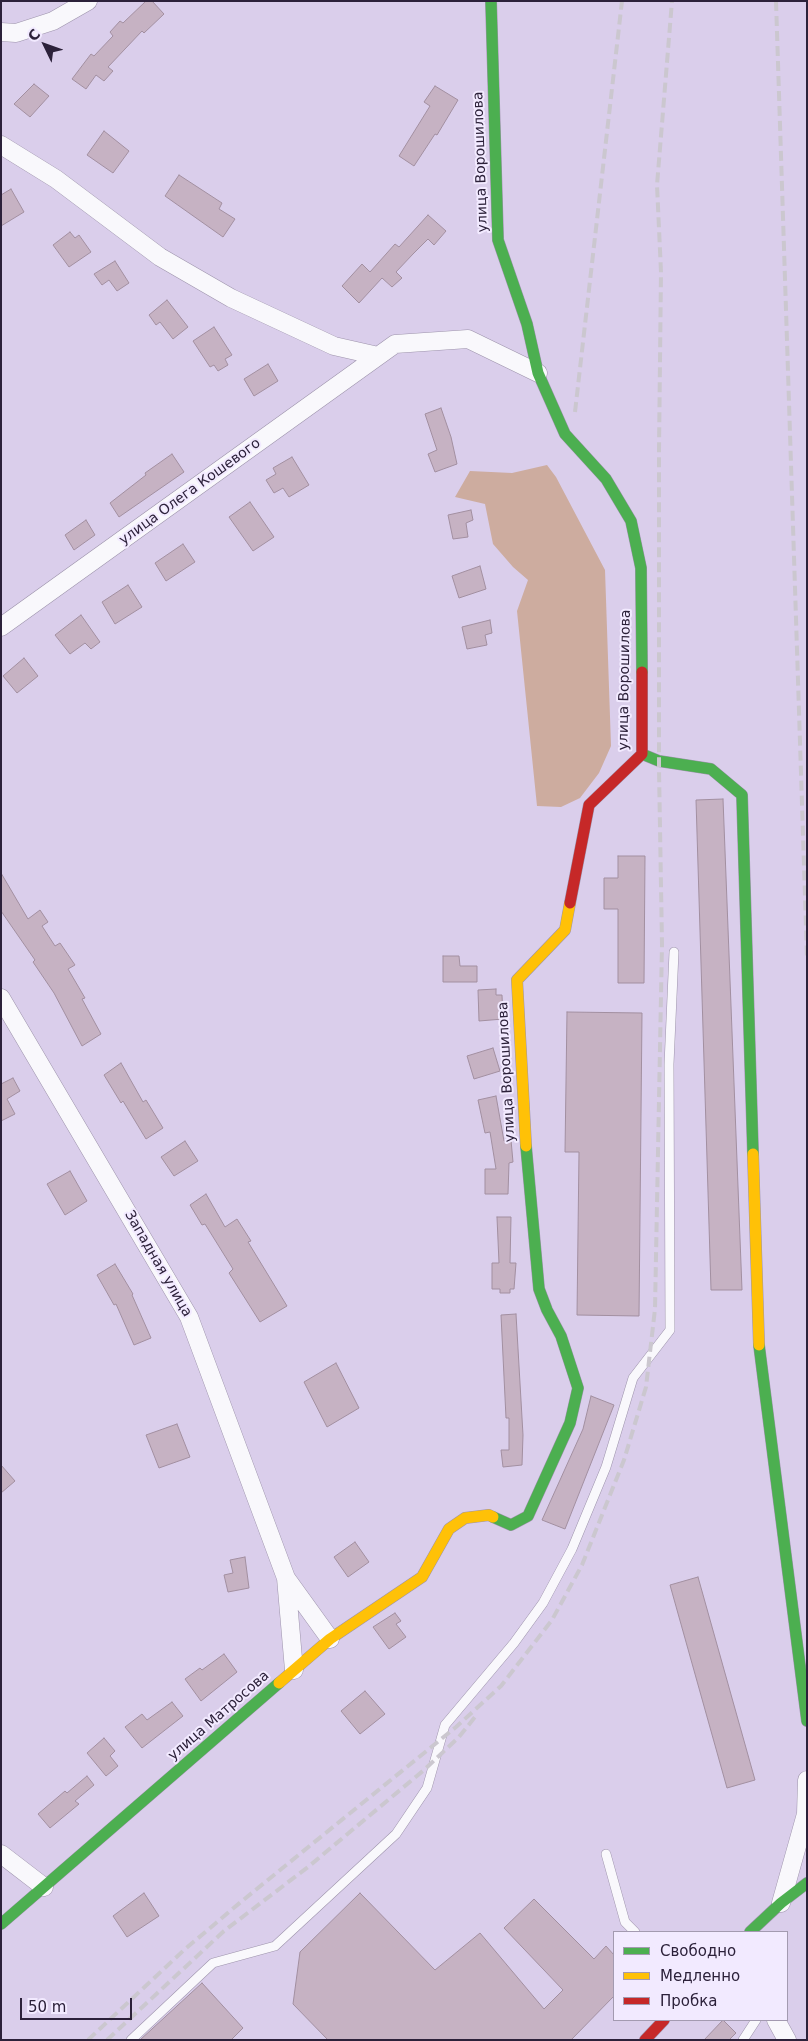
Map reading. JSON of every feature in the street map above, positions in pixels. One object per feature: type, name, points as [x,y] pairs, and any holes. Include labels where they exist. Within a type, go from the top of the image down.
[{"type":"street","points":[[1,32],[16,33],[54,21],[88,1]]},
{"type":"street","name":"улица Ворошилова","points":[[449,1529],[465,1518],[489,1515],[511,1525],[528,1516],[570,1423],[578,1388],[561,1336],[538,1289],[524,1126],[517,980],[565,930],[589,805],[642,754],[641,568],[631,521],[606,479],[565,434],[538,373],[527,324],[498,240],[492,1]]},
{"type":"street","points":[[1,145],[56,179],[160,257],[231,298],[334,346],[378,356]]},
{"type":"street","name":"улица Олега Кошевого","points":[[1,626],[395,344],[468,339],[538,373]]},
{"type":"street","points":[[642,754],[659,761],[711,769],[742,795],[759,1343],[807,1721]]},
{"type":"street","name":"Западная улица","points":[[1,998],[189,1317],[286,1578]]},
{"type":"street","name":"улица Матросова","points":[[1,1924],[330,1639],[422,1577],[449,1529]]},
{"type":"street","points":[[286,1578],[330,1639]]},
{"type":"street","points":[[286,1578],[294,1670]]},
{"type":"street","points":[[781,1903],[806,1814],[807,1780]]},
{"type":"street","points":[[1,1854],[44,1887]]},
{"type":"street","points":[[751,1931],[781,1903],[807,1883]]},
{"type":"street","points":[[645,2040],[663,2021]]},
{"type":"street","points":[[777,2021],[787,2040]]},
{"type":"lane","points":[[130,2040],[213,1963],[275,1946],[396,1834],[427,1788],[445,1725],[514,1643],[543,1603],[572,1549],[606,1467],[634,1378],[670,1330],[670,1064],[674,952]]},
{"type":"lane","points":[[606,1854],[625,1922],[634,1931]]},
{"type":"lane","points":[[743,2040],[755,2021]]},
{"type":"shaded area","points":[[547,465],[556,477],[605,570],[611,746],[599,773],[580,798],[561,807],[537,806],[517,611],[528,580],[513,567],[493,544],[485,504],[455,497],[470,471],[512,473]]},
{"type":"building","points":[[146,1],[152,1],[164,14],[144,33],[142,31],[108,67],[113,71],[104,81],[96,75],[86,89],[72,79],[91,54],[94,56],[113,36],[110,32],[120,21],[123,23]]},
{"type":"building","points":[[34,84],[49,96],[30,117],[14,104]]},
{"type":"building","points":[[435,86],[458,100],[437,135],[435,134],[414,166],[399,156],[430,106],[424,102]]},
{"type":"building","points":[[104,131],[129,151],[113,173],[87,155]]},
{"type":"building","points":[[179,175],[222,203],[219,209],[235,219],[223,237],[165,196]]},
{"type":"building","points":[[11,189],[24,212],[1,226],[1,195]]},
{"type":"building","points":[[428,215],[446,231],[434,245],[428,239],[413,254],[396,272],[402,278],[392,287],[382,278],[359,303],[342,286],[362,264],[370,272],[395,244],[399,247]]},
{"type":"building","points":[[70,232],[75,238],[79,235],[91,252],[69,267],[53,245]]},
{"type":"building","points":[[115,261],[129,283],[117,291],[109,280],[102,285],[94,274]]},
{"type":"building","points":[[167,300],[188,327],[173,339],[160,322],[156,325],[149,315]]},
{"type":"building","points":[[214,327],[232,355],[225,359],[228,365],[218,371],[214,365],[210,367],[193,341]]},
{"type":"building","points":[[268,364],[278,381],[254,396],[244,379]]},
{"type":"building","points":[[441,408],[451,437],[457,464],[435,472],[428,454],[437,450],[425,414]]},
{"type":"building","points":[[172,454],[184,472],[119,517],[110,503],[146,475],[145,473]]},
{"type":"building","points":[[292,457],[309,485],[289,497],[283,488],[274,493],[266,480],[276,474],[273,468]]},
{"type":"building","points":[[250,502],[274,537],[253,551],[229,517]]},
{"type":"building","points":[[471,510],[473,520],[466,523],[468,537],[453,539],[448,515]]},
{"type":"building","points":[[86,520],[95,535],[74,550],[65,535]]},
{"type":"building","points":[[183,544],[195,562],[166,581],[155,563]]},
{"type":"building","points":[[480,566],[486,589],[459,598],[452,576]]},
{"type":"building","points":[[128,585],[142,607],[115,624],[102,602]]},
{"type":"building","points":[[81,615],[100,642],[91,649],[85,643],[70,654],[55,635]]},
{"type":"building","points":[[490,620],[492,633],[485,635],[487,645],[467,649],[462,627]]},
{"type":"building","points":[[24,658],[38,676],[17,693],[3,676]]},
{"type":"building","points":[[723,799],[742,1290],[711,1290],[696,800]]},
{"type":"building","points":[[618,856],[645,856],[644,983],[618,983],[618,909],[604,909],[604,878],[618,878]]},
{"type":"building","points":[[1,873],[28,919],[40,910],[48,922],[42,926],[55,946],[60,943],[75,965],[68,969],[85,998],[82,999],[101,1034],[82,1046],[54,993],[33,962],[35,960],[1,911]]},
{"type":"building","points":[[443,956],[459,956],[460,966],[477,966],[477,982],[443,982]]},
{"type":"building","points":[[496,989],[496,995],[502,995],[503,1019],[479,1021],[478,990]]},
{"type":"building","points":[[567,1012],[642,1013],[639,1316],[577,1315],[579,1152],[565,1152]]},
{"type":"building","points":[[493,1048],[500,1071],[474,1079],[467,1056]]},
{"type":"building","points":[[121,1063],[143,1102],[146,1100],[163,1128],[146,1139],[123,1101],[121,1103],[104,1075]]},
{"type":"building","points":[[13,1078],[20,1091],[7,1099],[15,1114],[1,1121],[1,1084]]},
{"type":"building","points":[[496,1096],[504,1141],[511,1140],[513,1162],[509,1163],[508,1194],[485,1194],[485,1169],[496,1169],[490,1132],[485,1133],[478,1100]]},
{"type":"building","points":[[185,1141],[198,1161],[174,1176],[161,1157]]},
{"type":"building","points":[[70,1171],[87,1201],[65,1215],[47,1184]]},
{"type":"building","points":[[206,1194],[225,1227],[237,1219],[251,1241],[248,1242],[287,1306],[260,1322],[229,1273],[233,1269],[205,1224],[202,1225],[190,1205]]},
{"type":"building","points":[[497,1217],[511,1217],[510,1263],[516,1263],[514,1289],[510,1289],[510,1293],[500,1293],[500,1289],[492,1289],[492,1263],[499,1263]]},
{"type":"building","points":[[115,1264],[133,1294],[151,1338],[134,1345],[116,1304],[114,1305],[97,1275]]},
{"type":"building","points":[[516,1314],[523,1435],[522,1465],[503,1467],[501,1450],[509,1450],[509,1418],[506,1418],[501,1315]]},
{"type":"building","points":[[336,1363],[359,1408],[327,1427],[304,1382]]},
{"type":"building","points":[[591,1396],[614,1405],[565,1529],[542,1520],[583,1429]]},
{"type":"building","points":[[177,1424],[190,1457],[159,1468],[146,1435]]},
{"type":"building","points":[[1,1465],[15,1481],[1,1493]]},
{"type":"building","points":[[355,1542],[369,1562],[348,1577],[334,1557]]},
{"type":"building","points":[[245,1557],[249,1588],[228,1592],[224,1575],[233,1573],[230,1560]]},
{"type":"building","points":[[698,1577],[755,1780],[727,1788],[670,1585]]},
{"type":"building","points":[[395,1613],[401,1621],[396,1624],[406,1637],[389,1649],[373,1627]]},
{"type":"building","points":[[224,1654],[237,1672],[201,1701],[185,1679],[200,1668],[202,1670]]},
{"type":"building","points":[[365,1691],[385,1714],[360,1734],[341,1711]]},
{"type":"building","points":[[172,1702],[183,1716],[142,1748],[125,1727],[142,1714],[147,1720]]},
{"type":"building","points":[[104,1738],[115,1751],[110,1756],[118,1766],[106,1776],[87,1753]]},
{"type":"building","points":[[87,1776],[94,1785],[75,1801],[79,1804],[50,1828],[38,1814],[65,1791],[67,1793]]},
{"type":"building","points":[[144,1893],[159,1916],[127,1937],[113,1916]]},
{"type":"building","points":[[360,1893],[435,1970],[480,1933],[544,2009],[563,1990],[504,1928],[534,1899],[594,1959],[606,1946],[613,1954],[613,1997],[571,2040],[328,2040],[293,2004],[300,1952]]},
{"type":"building","points":[[202,1983],[243,2028],[231,2040],[140,2040]]},
{"type":"building","points":[[722,2021],[736,2033],[729,2040],[704,2040]]},
{"type":"railway","points":[[575,412],[622,1]]},
{"type":"railway","points":[[88,2040],[184,1950],[456,1727],[501,1686],[552,1620],[582,1565],[624,1460],[646,1387],[655,1309],[662,944],[659,769],[661,272],[657,185],[672,1]]},
{"type":"railway","points":[[776,1],[807,958]]},
{"type":"railway","points":[[107,2040],[224,1931],[308,1867],[424,1770],[459,1737],[475,1717]]},
{"type":"traffic: fast","points":[[491,1],[498,240],[527,324],[538,373],[565,434],[606,479],[631,521],[641,568],[642,672]]},
{"type":"traffic: fast","points":[[642,754],[659,761],[711,769],[742,795],[753,1154]]},
{"type":"traffic: fast","points":[[493,1517],[511,1525],[528,1516],[570,1423],[578,1388],[561,1336],[547,1310],[539,1289],[526,1146]]},
{"type":"traffic: fast","points":[[759,1345],[807,1721]]},
{"type":"traffic: fast","points":[[1,1924],[279,1683]]},
{"type":"traffic: fast","points":[[751,1931],[781,1903],[807,1883]]},
{"type":"traffic: slow","points":[[526,1146],[517,980],[565,930],[570,903]]},
{"type":"traffic: slow","points":[[753,1154],[759,1345]]},
{"type":"traffic: slow","points":[[279,1683],[330,1639],[422,1577],[449,1529],[465,1518],[489,1515],[493,1517]]},
{"type":"traffic: jam","points":[[570,903],[589,805],[642,754],[642,672]]},
{"type":"traffic: jam","points":[[645,2040],[663,2021]]}]
